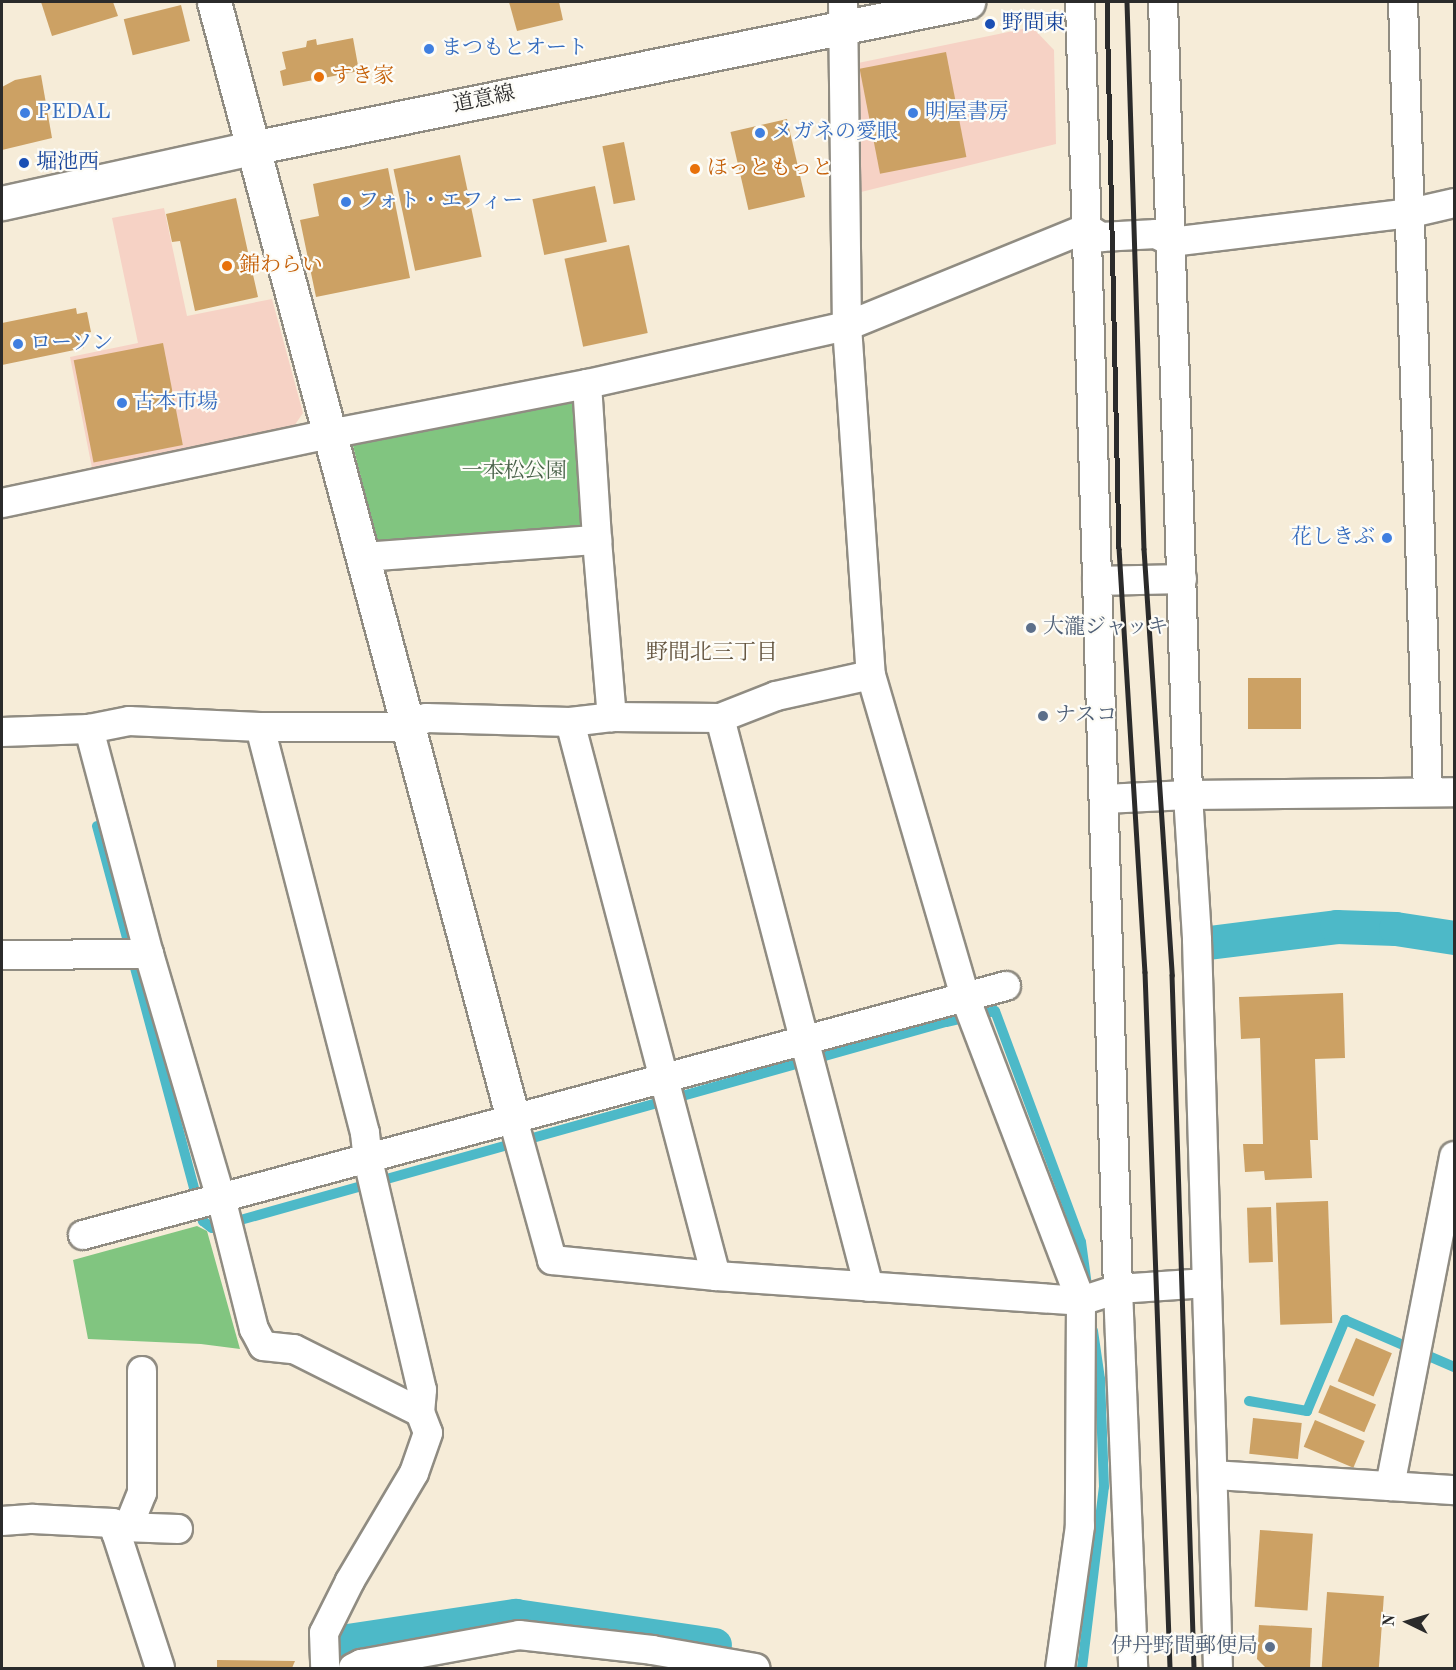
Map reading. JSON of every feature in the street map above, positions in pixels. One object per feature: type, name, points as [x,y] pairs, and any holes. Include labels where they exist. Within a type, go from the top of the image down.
[{"type":"street","points":[[214,2],[552,1260],[716,1276],[1081,1301],[1118,1289],[1207,1283]]},
{"type":"street","name":"道意線","points":[[2,203],[843,13],[968,2]]},
{"type":"street","points":[[1080,2],[1118,1289],[1133,1668]]},
{"type":"street","points":[[1163,2],[1188,795],[1197,940],[1218,1668]]},
{"type":"street","points":[[1104,800],[1188,795],[1441,792],[1402,2]]},
{"type":"street","points":[[843,13],[847,327],[871,675],[965,997],[1081,1301],[1080,1526],[1060,1668]]},
{"type":"street","points":[[1087,228],[1101,237],[1156,234],[1172,242],[1411,213],[1455,203]]},
{"type":"street","points":[[2,503],[329,434],[587,384],[847,327],[1087,228]]},
{"type":"street","points":[[587,384],[612,717]]},
{"type":"street","points":[[364,557],[597,540]]},
{"type":"street","points":[[1097,581],[1182,579]]},
{"type":"street","points":[[2,732],[89,729],[129,721],[260,726],[408,727],[426,718],[570,722],[612,717],[720,718],[776,696],[871,675]]},
{"type":"street","points":[[720,718],[869,1287]]},
{"type":"street","points":[[570,722],[716,1276]]},
{"type":"street","points":[[260,726],[365,1133],[368,1160],[422,1390],[420,1412],[428,1433],[414,1473],[350,1581],[324,1633],[325,1668]]},
{"type":"street","points":[[89,729],[149,954],[221,1198],[254,1329],[263,1346],[294,1348],[420,1412]]},
{"type":"street","points":[[2,956],[149,954]]},
{"type":"street","points":[[83,1235],[368,1160],[1006,986]]},
{"type":"street","points":[[1390,1486],[1445,1253],[1455,1156]]},
{"type":"street","points":[[120,1530],[131,1520],[142,1493],[142,1371]]},
{"type":"street","points":[[1214,1475],[1455,1490]]},
{"type":"street","points":[[2,1521],[33,1519],[113,1523],[120,1530],[160,1668]]},
{"type":"street","points":[[120,1530],[178,1530]]},
{"type":"street","points":[[359,1667],[519,1635],[653,1659],[755,1668]]},
{"type":"shaded area","points":[[1032,27],[1054,50],[1056,144],[861,192],[858,63]]},
{"type":"shaded area","points":[[164,208],[187,316],[272,299],[303,413],[294,426],[92,468],[70,357],[138,343],[112,218]]},
{"type":"green space","name":"一本松公園","points":[[564,398],[575,404],[582,524],[574,532],[385,546],[376,538],[353,446],[360,438]]},
{"type":"green space","points":[[197,1226],[207,1231],[240,1349],[201,1344],[88,1339],[73,1260]]},
{"type":"building","points":[[41,2],[113,2],[118,16],[52,36]]},
{"type":"building","points":[[509,2],[559,2],[563,20],[517,31]]},
{"type":"building","points":[[181,5],[190,41],[133,55],[124,19]]},
{"type":"building","points":[[353,38],[359,71],[283,86],[280,71],[286,69],[282,52],[306,47],[307,41],[316,39],[317,45]]},
{"type":"building","name":"明屋書房","points":[[946,52],[966,157],[880,174],[860,69]]},
{"type":"building","name":"PEDAL","points":[[41,75],[52,138],[2,150],[2,87],[15,80]]},
{"type":"building","points":[[787,119],[805,197],[748,210],[730,132]]},
{"type":"building","points":[[624,142],[635,200],[614,204],[602,146]]},
{"type":"building","points":[[460,155],[482,257],[415,271],[393,169]]},
{"type":"building","points":[[388,168],[410,278],[316,297],[300,220],[319,216],[313,184]]},
{"type":"building","points":[[595,186],[607,242],[544,255],[532,199]]},
{"type":"building","points":[[236,198],[258,297],[195,311],[180,241],[172,242],[166,214]]},
{"type":"building","points":[[629,245],[648,333],[583,347],[564,259]]},
{"type":"building","points":[[76,308],[77,314],[87,312],[91,332],[81,334],[84,348],[2,365],[2,323]]},
{"type":"building","points":[[163,343],[183,445],[94,462],[74,360]]},
{"type":"building","points":[[1248,678],[1301,678],[1301,729],[1248,729]]},
{"type":"building","points":[[1343,993],[1345,1058],[1315,1059],[1318,1140],[1310,1140],[1312,1178],[1265,1180],[1264,1171],[1245,1172],[1243,1144],[1263,1144],[1260,1038],[1241,1039],[1239,997]]},
{"type":"building","points":[[1328,1201],[1332,1323],[1280,1325],[1276,1203]]},
{"type":"building","points":[[1271,1207],[1273,1262],[1249,1263],[1247,1208]]},
{"type":"building","points":[[1356,1338],[1392,1353],[1374,1397],[1338,1381]]},
{"type":"building","points":[[1330,1385],[1376,1405],[1364,1432],[1318,1413]]},
{"type":"building","points":[[1253,1418],[1302,1423],[1298,1459],[1249,1454]]},
{"type":"building","points":[[1315,1420],[1365,1441],[1353,1468],[1304,1447]]},
{"type":"building","points":[[1260,1530],[1313,1534],[1307,1611],[1255,1607]]},
{"type":"building","points":[[1327,1592],[1384,1596],[1379,1668],[1322,1668]]},
{"type":"building","points":[[1259,1625],[1312,1628],[1310,1668],[1266,1668],[1257,1659]]},
{"type":"building","points":[[217,1660],[295,1661],[292,1668],[217,1668]]},
{"type":"waterway","points":[[97,826],[203,1221],[212,1228],[946,1022],[995,1011],[1081,1242],[1087,1286]]},
{"type":"waterway","points":[[1209,943],[1337,927],[1396,929],[1454,938]]},
{"type":"waterway","points":[[1249,1401],[1307,1411],[1345,1320],[1454,1367]]},
{"type":"waterway","points":[[1082,1668],[1104,1487],[1100,1379],[1093,1331]]},
{"type":"waterway","points":[[341,1642],[516,1616],[715,1645]]},
{"type":"railway","points":[[1107,2],[1119,548],[1145,972],[1170,1668]]},
{"type":"railway","points":[[1127,2],[1144,549],[1172,975],[1194,1668]]},
{"type":"place","name":"野間東","points":[[990,24]]},
{"type":"place","name":"まつもとオート","points":[[429,49]]},
{"type":"place","name":"すき家","points":[[319,77]]},
{"type":"place","name":"PEDAL","points":[[25,113]]},
{"type":"place","name":"明屋書房","points":[[913,113]]},
{"type":"place","name":"メガネの愛眼","points":[[760,133]]},
{"type":"place","name":"堀池西","points":[[24,163]]},
{"type":"place","name":"ほっともっと","points":[[695,169]]},
{"type":"place","name":"フォト・エフィー","points":[[346,202]]},
{"type":"place","name":"錦わらい","points":[[227,266]]},
{"type":"place","name":"ローソン","points":[[18,344]]},
{"type":"place","name":"古本市場","points":[[122,403]]},
{"type":"place","name":"花しきぶ","points":[[1387,538]]},
{"type":"place","name":"大瀧ジャッキ","points":[[1031,628]]},
{"type":"place","name":"ナスコ","points":[[1043,716]]},
{"type":"place","name":"伊丹野間郵便局","points":[[1270,1647]]},
{"type":"district","name":"野間北三丁目","points":[[712,654]]}]
